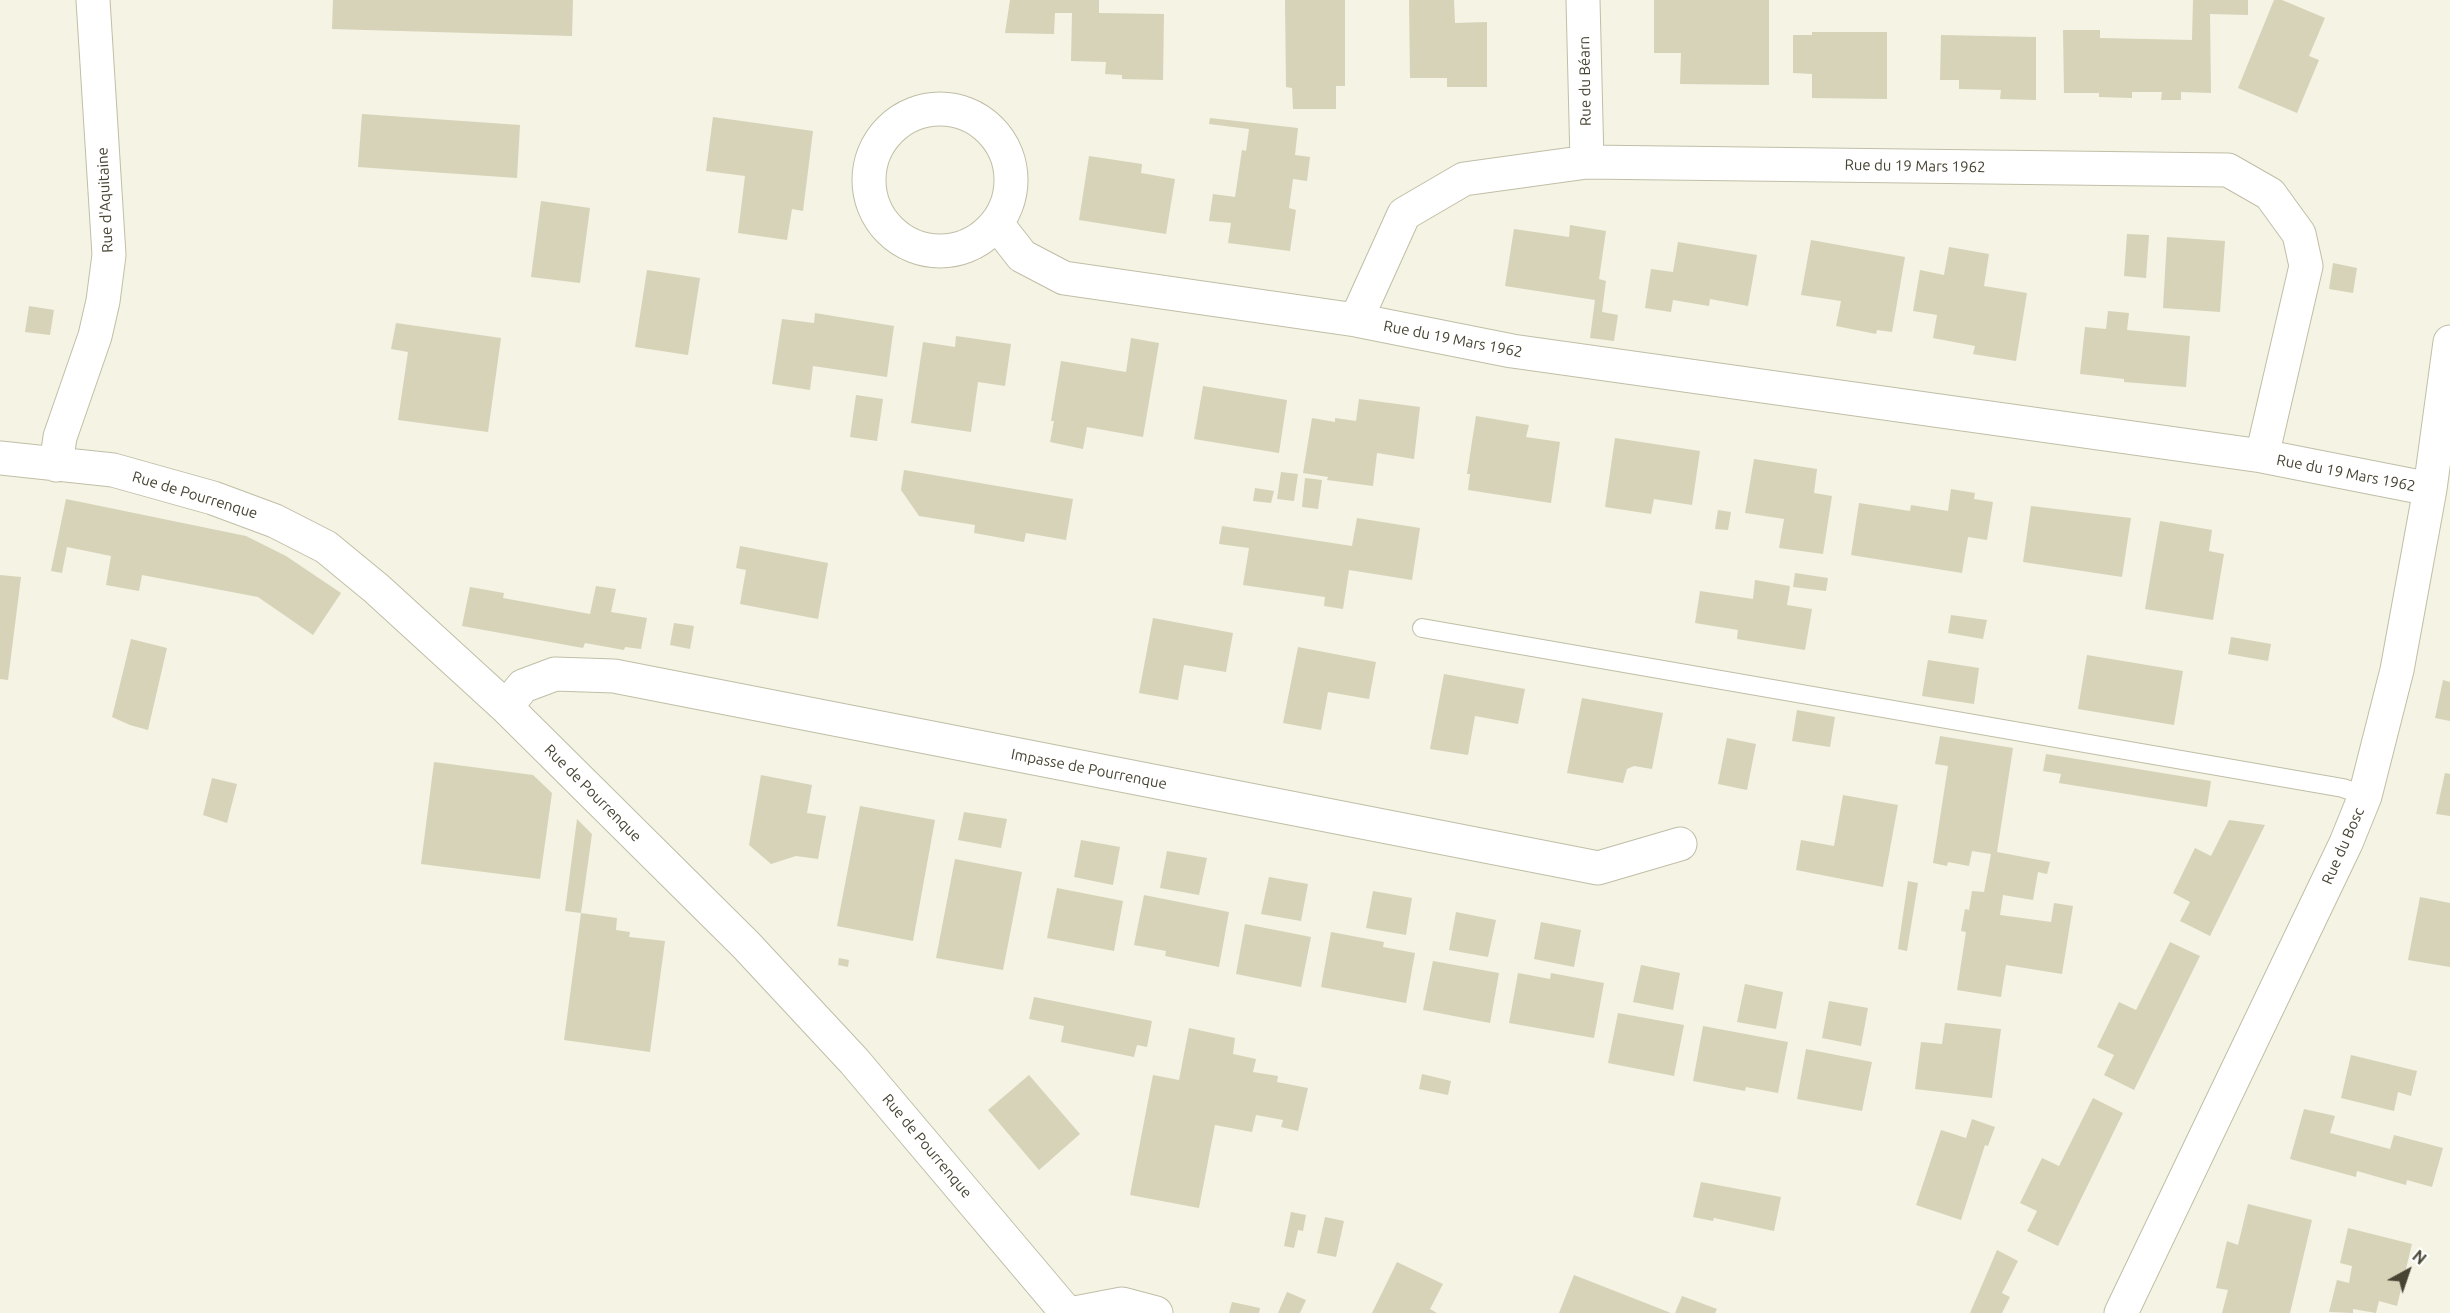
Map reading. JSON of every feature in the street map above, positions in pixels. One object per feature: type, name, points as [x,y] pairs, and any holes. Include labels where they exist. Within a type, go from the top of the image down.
[{"type":"street","name":"Rue d'Aquitaine","points":[[56,465],[60,437],[98,324],[109,255],[93,0]]},
{"type":"street","name":"Rue du Béarn","points":[[1583,0],[1587,162]]},
{"type":"street","points":[[933,109],[956,110],[978,120],[996,135],[1008,156],[1012,180],[1008,202],[998,224],[980,240],[959,250],[935,252],[912,246],[892,234],[877,215],[869,193],[868,170],[876,147],[890,128],[910,115],[933,109]]},
{"type":"street","name":"Rue du 19 Mars 1962","points":[[1356,320],[1404,214],[1464,179],[1587,162],[2228,170],[2270,194],[2299,234],[2306,267],[2262,456]]},
{"type":"street","name":"Rue du 19 Mars 1962","points":[[998,224],[1022,256],[1064,278],[1356,320],[1512,351],[2262,456],[2430,489]]},
{"type":"street","name":"Rue du Bosc","points":[[2121,1313],[2346,843],[2365,796],[2397,670],[2430,489],[2450,342]]},
{"type":"street","name":"Rue de Pourrenque","points":[[0,458],[113,470],[213,498],[275,521],[326,547],[377,589],[506,707],[746,945],[854,1060],[1067,1313]]},
{"type":"street","name":"Impasse de Pourrenque","points":[[506,707],[523,686],[555,674],[614,676],[1598,868],[1680,844]]},
{"type":"street","points":[[1076,1313],[1122,1304],[1156,1313]]},
{"type":"lane","points":[[1422,628],[2343,788],[2365,796]]},
{"type":"building","points":[[333,0],[573,0],[572,36],[332,29]]},
{"type":"building","points":[[1010,0],[1099,0],[1099,13],[1164,14],[1163,80],[1122,79],[1122,75],[1105,74],[1106,62],[1071,61],[1072,13],[1055,13],[1054,34],[1005,33]]},
{"type":"building","points":[[1285,0],[1345,0],[1345,86],[1336,86],[1336,109],[1293,109],[1292,88],[1286,87]]},
{"type":"building","points":[[1409,0],[1454,0],[1455,23],[1487,22],[1487,87],[1447,87],[1447,78],[1410,78]]},
{"type":"building","points":[[1654,0],[1769,0],[1769,85],[1680,84],[1681,53],[1654,53]]},
{"type":"building","points":[[2193,0],[2248,0],[2248,15],[2210,14],[2211,93],[2181,92],[2181,100],[2161,100],[2162,92],[2132,92],[2132,98],[2099,97],[2099,93],[2064,93],[2063,30],[2100,30],[2100,38],[2192,40]]},
{"type":"building","points":[[2274,0],[2282,0],[2325,18],[2309,56],[2319,60],[2297,113],[2238,88]]},
{"type":"building","points":[[1812,32],[1887,32],[1887,99],[1812,98],[1812,74],[1793,73],[1793,35],[1812,35]]},
{"type":"building","points":[[1941,35],[2036,37],[2036,100],[2000,99],[2001,90],[1959,89],[1959,80],[1940,80]]},
{"type":"building","points":[[362,114],[520,125],[517,178],[358,167]]},
{"type":"building","points":[[713,117],[813,131],[803,211],[792,209],[787,240],[738,233],[745,176],[706,171]]},
{"type":"building","points":[[1210,118],[1298,128],[1295,155],[1310,157],[1307,181],[1293,179],[1289,208],[1296,210],[1290,251],[1228,243],[1231,223],[1209,221],[1213,194],[1235,197],[1242,150],[1246,151],[1249,129],[1209,124]]},
{"type":"building","points":[[1089,156],[1142,164],[1141,173],[1175,179],[1166,234],[1079,220]]},
{"type":"building","points":[[541,201],[590,208],[580,283],[531,277]]},
{"type":"building","points":[[1570,225],[1606,231],[1599,279],[1606,281],[1602,312],[1618,315],[1614,341],[1590,338],[1595,300],[1505,286],[1514,229],[1569,237]]},
{"type":"building","points":[[2127,234],[2149,235],[2146,278],[2124,276]]},
{"type":"building","points":[[2167,237],[2225,241],[2220,312],[2163,308]]},
{"type":"building","points":[[1811,240],[1905,257],[1892,332],[1877,330],[1876,334],[1836,326],[1841,301],[1801,295]]},
{"type":"building","points":[[1678,242],[1757,255],[1748,306],[1710,299],[1709,306],[1673,300],[1671,312],[1645,308],[1651,269],[1673,272]]},
{"type":"building","points":[[1949,247],[1989,254],[1984,286],[2027,293],[2016,361],[1973,354],[1975,346],[1933,338],[1937,315],[1913,311],[1920,270],[1944,275]]},
{"type":"building","points":[[2333,263],[2357,268],[2353,293],[2329,289]]},
{"type":"building","points":[[647,270],[700,278],[688,355],[635,347]]},
{"type":"building","points":[[29,306],[54,310],[50,335],[25,332]]},
{"type":"building","points":[[2108,311],[2129,313],[2127,330],[2190,336],[2186,387],[2124,382],[2124,379],[2080,374],[2085,327],[2106,329]]},
{"type":"building","points":[[815,313],[894,326],[887,377],[813,366],[810,390],[772,384],[782,319],[814,323]]},
{"type":"building","points":[[396,323],[501,338],[488,432],[398,420],[408,352],[391,349]]},
{"type":"building","points":[[956,336],[1011,344],[1005,386],[978,382],[971,432],[911,423],[923,342],[955,347]]},
{"type":"building","points":[[1131,338],[1159,343],[1143,437],[1087,427],[1083,449],[1050,442],[1054,421],[1051,421],[1061,361],[1126,372]]},
{"type":"building","points":[[1203,386],[1287,400],[1279,453],[1194,439]]},
{"type":"building","points":[[856,395],[883,399],[877,441],[850,437]]},
{"type":"building","points":[[1359,399],[1420,407],[1414,459],[1377,453],[1373,486],[1327,480],[1328,477],[1303,473],[1312,418],[1335,422],[1335,418],[1356,421]]},
{"type":"building","points":[[1476,416],[1529,425],[1526,437],[1560,442],[1551,503],[1468,490],[1470,474],[1467,474]]},
{"type":"building","points":[[1615,438],[1700,451],[1692,505],[1654,499],[1651,514],[1605,507]]},
{"type":"building","points":[[1754,459],[1817,469],[1814,493],[1832,496],[1823,554],[1779,548],[1784,519],[1745,513]]},
{"type":"building","points":[[904,470],[1073,499],[1066,540],[1026,533],[1024,542],[974,533],[975,525],[919,516],[901,490]]},
{"type":"building","points":[[1281,472],[1298,474],[1294,501],[1277,499]]},
{"type":"building","points":[[1305,478],[1322,480],[1318,509],[1302,507]]},
{"type":"building","points":[[1255,488],[1274,491],[1271,503],[1253,501]]},
{"type":"building","points":[[1951,489],[1975,493],[1974,499],[1993,502],[1987,540],[1968,537],[1962,573],[1851,555],[1859,503],[1910,511],[1911,505],[1948,511]]},
{"type":"building","points":[[66,499],[246,536],[286,556],[341,593],[313,635],[258,597],[142,575],[139,591],[106,585],[111,556],[67,547],[62,573],[51,571]]},
{"type":"building","points":[[2031,506],[2131,518],[2122,577],[2023,562]]},
{"type":"building","points":[[1718,510],[1731,512],[1728,530],[1715,529]]},
{"type":"building","points":[[1357,518],[1420,528],[1412,580],[1349,570],[1343,609],[1324,606],[1325,597],[1243,585],[1249,548],[1219,544],[1222,526],[1352,546]]},
{"type":"building","points":[[2160,521],[2212,530],[2209,551],[2224,554],[2213,620],[2145,609]]},
{"type":"building","points":[[740,546],[828,563],[818,619],[740,604],[746,570],[736,568]]},
{"type":"building","points":[[1795,573],[1828,578],[1826,591],[1793,587]]},
{"type":"building","points":[[0,575],[21,577],[8,680],[0,679]]},
{"type":"building","points":[[1755,580],[1790,586],[1787,605],[1812,609],[1805,650],[1737,639],[1738,630],[1695,623],[1700,591],[1753,599]]},
{"type":"building","points":[[596,586],[616,589],[611,612],[647,618],[641,649],[625,647],[624,650],[585,643],[583,648],[462,626],[470,587],[504,593],[503,598],[590,614]]},
{"type":"building","points":[[1951,615],[1987,620],[1983,639],[1948,633]]},
{"type":"building","points":[[1153,618],[1233,633],[1226,672],[1184,665],[1178,700],[1139,693]]},
{"type":"building","points":[[674,623],[694,626],[690,649],[670,645]]},
{"type":"building","points":[[2231,637],[2271,644],[2268,661],[2228,654]]},
{"type":"building","points":[[131,639],[167,648],[148,730],[112,717]]},
{"type":"building","points":[[1298,647],[1376,662],[1369,699],[1328,692],[1321,730],[1283,723]]},
{"type":"building","points":[[2087,655],[2183,671],[2174,725],[2078,709]]},
{"type":"building","points":[[1928,660],[1979,668],[1974,704],[1922,696]]},
{"type":"building","points":[[1444,674],[1525,689],[1518,724],[1475,716],[1468,755],[1430,749]]},
{"type":"building","points":[[2443,680],[2450,682],[2450,721],[2435,718]]},
{"type":"building","points":[[1582,698],[1663,713],[1652,769],[1634,766],[1627,769],[1623,783],[1567,773]]},
{"type":"building","points":[[1797,710],[1835,717],[1830,747],[1792,741]]},
{"type":"building","points":[[1940,736],[2013,748],[1997,852],[2050,862],[2047,874],[2038,872],[2033,900],[2003,895],[2000,915],[2051,922],[2054,903],[2073,906],[2062,974],[2006,965],[2001,997],[1957,990],[1966,932],[1961,931],[1965,909],[1969,910],[1972,891],[1984,892],[1991,854],[1972,851],[1969,866],[1948,862],[1947,866],[1933,863],[1948,766],[1935,764]]},
{"type":"building","points":[[1727,738],[1756,744],[1747,790],[1718,784]]},
{"type":"building","points":[[2046,754],[2211,781],[2207,807],[2059,783],[2061,774],[2043,771]]},
{"type":"building","points":[[434,762],[533,775],[552,793],[540,879],[421,864]]},
{"type":"building","points":[[2445,773],[2450,774],[2450,816],[2436,814]]},
{"type":"building","points":[[761,775],[812,785],[807,813],[826,816],[818,859],[796,856],[771,864],[749,845]]},
{"type":"building","points":[[212,778],[237,784],[227,823],[203,815]]},
{"type":"building","points":[[1843,795],[1898,805],[1883,887],[1796,870],[1801,840],[1834,846]]},
{"type":"building","points":[[860,806],[935,820],[913,941],[837,926]]},
{"type":"building","points":[[964,812],[1007,819],[1001,848],[958,840]]},
{"type":"building","points":[[577,819],[592,834],[581,913],[565,911]]},
{"type":"building","points":[[2229,820],[2265,825],[2210,936],[2180,921],[2190,902],[2173,893],[2195,848],[2211,856]]},
{"type":"building","points":[[1081,840],[1120,847],[1113,885],[1074,877]]},
{"type":"building","points":[[1167,851],[1207,858],[1199,895],[1160,888]]},
{"type":"building","points":[[955,859],[1022,872],[1003,970],[936,958]]},
{"type":"building","points":[[1269,877],[1308,884],[1301,921],[1261,914]]},
{"type":"building","points":[[1908,881],[1918,883],[1907,951],[1898,949]]},
{"type":"building","points":[[1057,888],[1123,901],[1114,951],[1047,938]]},
{"type":"building","points":[[1373,891],[1412,898],[1406,935],[1366,928]]},
{"type":"building","points":[[1144,895],[1229,912],[1219,967],[1165,956],[1166,951],[1134,945]]},
{"type":"building","points":[[2420,897],[2450,903],[2450,967],[2408,960]]},
{"type":"building","points":[[1456,912],[1496,920],[1488,957],[1449,950]]},
{"type":"building","points":[[581,913],[617,918],[616,930],[630,932],[629,937],[665,941],[650,1052],[564,1040]]},
{"type":"building","points":[[1541,922],[1581,930],[1574,967],[1534,959]]},
{"type":"building","points":[[1245,924],[1311,937],[1301,987],[1236,974]]},
{"type":"building","points":[[1331,932],[1384,942],[1383,947],[1415,953],[1406,1003],[1321,987]]},
{"type":"building","points":[[2170,942],[2200,956],[2134,1090],[2104,1075],[2114,1055],[2097,1047],[2119,1002],[2136,1010]]},
{"type":"building","points":[[839,958],[849,960],[848,967],[838,965]]},
{"type":"building","points":[[1433,961],[1499,973],[1490,1023],[1423,1010]]},
{"type":"building","points":[[1641,965],[1680,973],[1673,1010],[1633,1002]]},
{"type":"building","points":[[1518,973],[1550,979],[1551,973],[1604,983],[1594,1038],[1509,1023]]},
{"type":"building","points":[[1745,984],[1783,992],[1776,1029],[1737,1022]]},
{"type":"building","points":[[1034,997],[1152,1021],[1147,1047],[1137,1045],[1134,1057],[1061,1042],[1064,1026],[1029,1019]]},
{"type":"building","points":[[1829,1001],[1868,1008],[1861,1046],[1822,1038]]},
{"type":"building","points":[[1618,1013],[1684,1025],[1674,1076],[1608,1063]]},
{"type":"building","points":[[1945,1023],[2001,1029],[1992,1098],[1915,1089],[1921,1042],[1942,1044]]},
{"type":"building","points":[[1703,1026],[1788,1042],[1778,1093],[1746,1087],[1745,1091],[1693,1081]]},
{"type":"building","points":[[1189,1028],[1235,1038],[1233,1054],[1256,1059],[1253,1072],[1278,1076],[1277,1082],[1308,1088],[1298,1131],[1281,1127],[1283,1120],[1256,1115],[1252,1132],[1215,1125],[1199,1208],[1130,1195],[1153,1075],[1179,1080]]},
{"type":"building","points":[[1806,1049],[1872,1062],[1862,1111],[1797,1099]]},
{"type":"building","points":[[2351,1055],[2417,1071],[2411,1096],[2398,1092],[2394,1111],[2341,1098]]},
{"type":"building","points":[[1422,1074],[1451,1081],[1448,1095],[1419,1089]]},
{"type":"building","points":[[1029,1075],[1080,1134],[1039,1170],[988,1110]]},
{"type":"building","points":[[2093,1098],[2123,1113],[2058,1246],[2027,1231],[2037,1211],[2020,1203],[2042,1158],[2059,1166]]},
{"type":"building","points":[[2304,1109],[2335,1116],[2330,1133],[2390,1149],[2394,1135],[2443,1148],[2432,1187],[2407,1180],[2406,1185],[2357,1171],[2356,1177],[2290,1159]]},
{"type":"building","points":[[1972,1119],[1995,1127],[1988,1146],[1985,1145],[1961,1220],[1916,1205],[1941,1130],[1966,1138]]},
{"type":"building","points":[[1701,1182],[1781,1197],[1774,1231],[1714,1218],[1713,1221],[1693,1217]]},
{"type":"building","points":[[2248,1204],[2312,1220],[2290,1313],[2222,1313],[2228,1290],[2216,1288],[2227,1241],[2238,1245]]},
{"type":"building","points":[[1291,1212],[1306,1215],[1303,1231],[1298,1230],[1294,1248],[1284,1246]]},
{"type":"building","points":[[1325,1217],[1344,1221],[1336,1257],[1317,1253]]},
{"type":"building","points":[[2348,1228],[2412,1244],[2397,1306],[2379,1301],[2376,1313],[2353,1309],[2353,1313],[2329,1312],[2337,1280],[2349,1283],[2352,1266],[2340,1263]]},
{"type":"building","points":[[1997,1250],[2018,1261],[2002,1293],[2010,1297],[2002,1313],[1970,1313]]},
{"type":"building","points":[[1397,1262],[1443,1284],[1430,1309],[1437,1313],[1372,1313]]},
{"type":"building","points":[[1574,1275],[1671,1313],[1559,1313]]},
{"type":"building","points":[[1287,1292],[1306,1300],[1300,1313],[1278,1313]]},
{"type":"building","points":[[1682,1296],[1717,1309],[1715,1313],[1675,1313]]},
{"type":"building","points":[[1232,1302],[1260,1308],[1259,1313],[1229,1313]]}]
